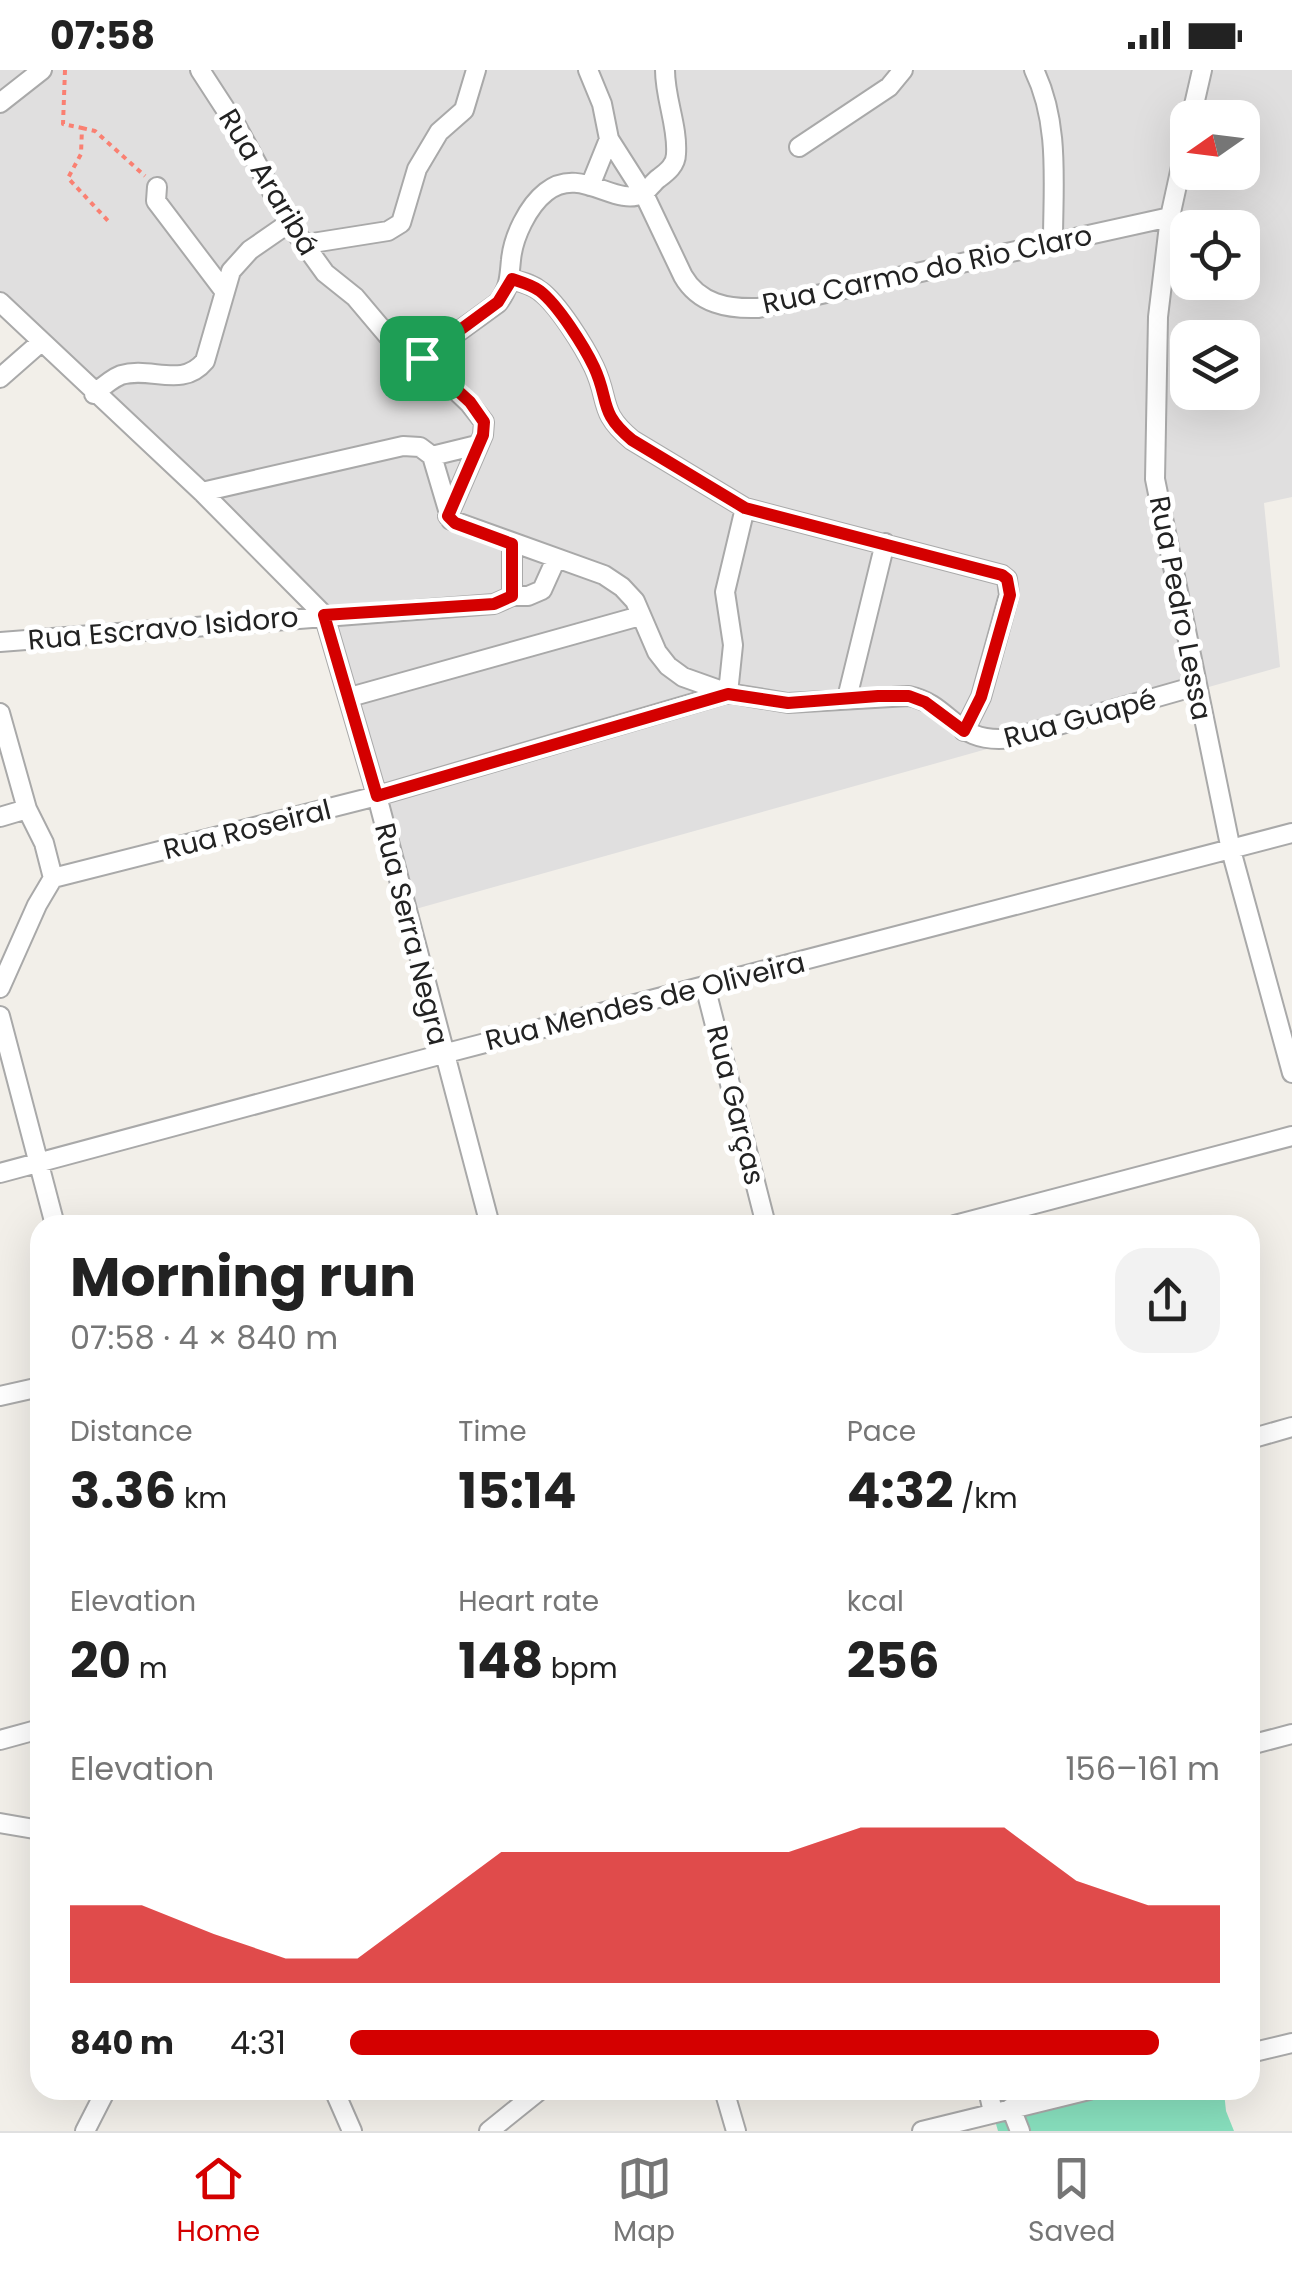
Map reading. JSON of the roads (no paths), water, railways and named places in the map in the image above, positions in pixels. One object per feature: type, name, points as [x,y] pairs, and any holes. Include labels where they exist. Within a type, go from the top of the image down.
[{"type":"street","points":[[0,103],[42,70]]},
{"type":"street","name":"Rua Araribá","points":[[200,70],[238,127],[289,223],[326,274],[355,297],[404,354],[412,359],[422,358],[470,402],[484,422],[478,445]]},
{"type":"street","points":[[306,244],[388,231],[401,224],[417,169],[439,132],[464,110],[476,70]]},
{"type":"street","name":"Rua Carmo do Rio Claro","points":[[588,70],[602,104],[609,139],[644,194],[690,288],[706,299],[740,308],[758,308],[1170,216]]},
{"type":"street","points":[[422,358],[498,302],[512,279],[514,244],[540,197],[556,185],[570,181],[626,195],[644,194],[676,160],[666,70]]},
{"type":"street","points":[[798,147],[889,86],[903,70]]},
{"type":"street","points":[[1034,70],[1045,92],[1051,122],[1053,241]]},
{"type":"street","points":[[1195,100],[1202,70]]},
{"type":"street","points":[[590,186],[609,139]]},
{"type":"street","points":[[157,187],[156,202],[225,292]]},
{"type":"street","name":"Rua Pedro Lessa","points":[[1170,216],[1158,317],[1155,479],[1232,850],[1292,1072]]},
{"type":"street","points":[[94,394],[120,376],[182,377],[196,372],[205,361],[231,271],[250,250],[289,223]]},
{"type":"street","points":[[512,279],[542,292],[570,328],[596,370],[606,411],[617,428],[745,508],[884,542],[1007,579],[1010,595],[981,697],[964,731]]},
{"type":"street","name":"Rua Serra Negra","points":[[0,302],[202,492],[324,615],[377,796],[487,1215]]},
{"type":"street","points":[[0,378],[41,342]]},
{"type":"street","points":[[432,456],[478,445]]},
{"type":"street","points":[[448,516],[478,445]]},
{"type":"street","points":[[202,492],[403,446],[420,447],[432,456],[448,516]]},
{"type":"street","points":[[728,694],[733,645],[725,592],[745,508]]},
{"type":"street","name":"Rua Guapé","points":[[448,516],[455,523],[604,575],[635,601],[656,652],[668,666],[683,677],[728,694],[788,703],[918,698],[964,731],[990,741],[1013,738],[1196,686]]},
{"type":"street","points":[[847,698],[884,542]]},
{"type":"street","points":[[512,544],[512,596]]},
{"type":"street","name":"Rua Escravo Isidoro","points":[[0,642],[494,604],[542,590],[556,559]]},
{"type":"street","points":[[350,698],[640,616]]},
{"type":"street","name":"Rua Roseiral","points":[[52,878],[377,796],[728,694]]},
{"type":"street","points":[[0,714],[52,878],[0,988]]},
{"type":"street","points":[[0,817],[27,809]]},
{"type":"street","name":"Rua Mendes de Oliveira","points":[[0,1173],[1292,834]]},
{"type":"street","name":"Rua Garças","points":[[705,986],[763,1215]]},
{"type":"street","points":[[0,1016],[53,1215]]},
{"type":"street","points":[[993,1215],[1292,1136]]},
{"type":"street","points":[[0,1396],[30,1388]]},
{"type":"street","points":[[1260,1436],[1292,1427]]},
{"type":"street","points":[[0,1740],[30,1732]]},
{"type":"street","points":[[1260,1742],[1292,1734]]},
{"type":"street","points":[[0,1823],[30,1828]]},
{"type":"street","points":[[1260,2051],[1292,2043]]},
{"type":"street","points":[[84,2131],[101,2100]]},
{"type":"street","points":[[338,2100],[352,2131]]},
{"type":"street","points":[[489,2131],[528,2100]]},
{"type":"street","points":[[727,2100],[736,2131]]},
{"type":"street","points":[[995,2100],[1020,2131]]},
{"type":"street","points":[[922,2131],[1046,2100]]}]
